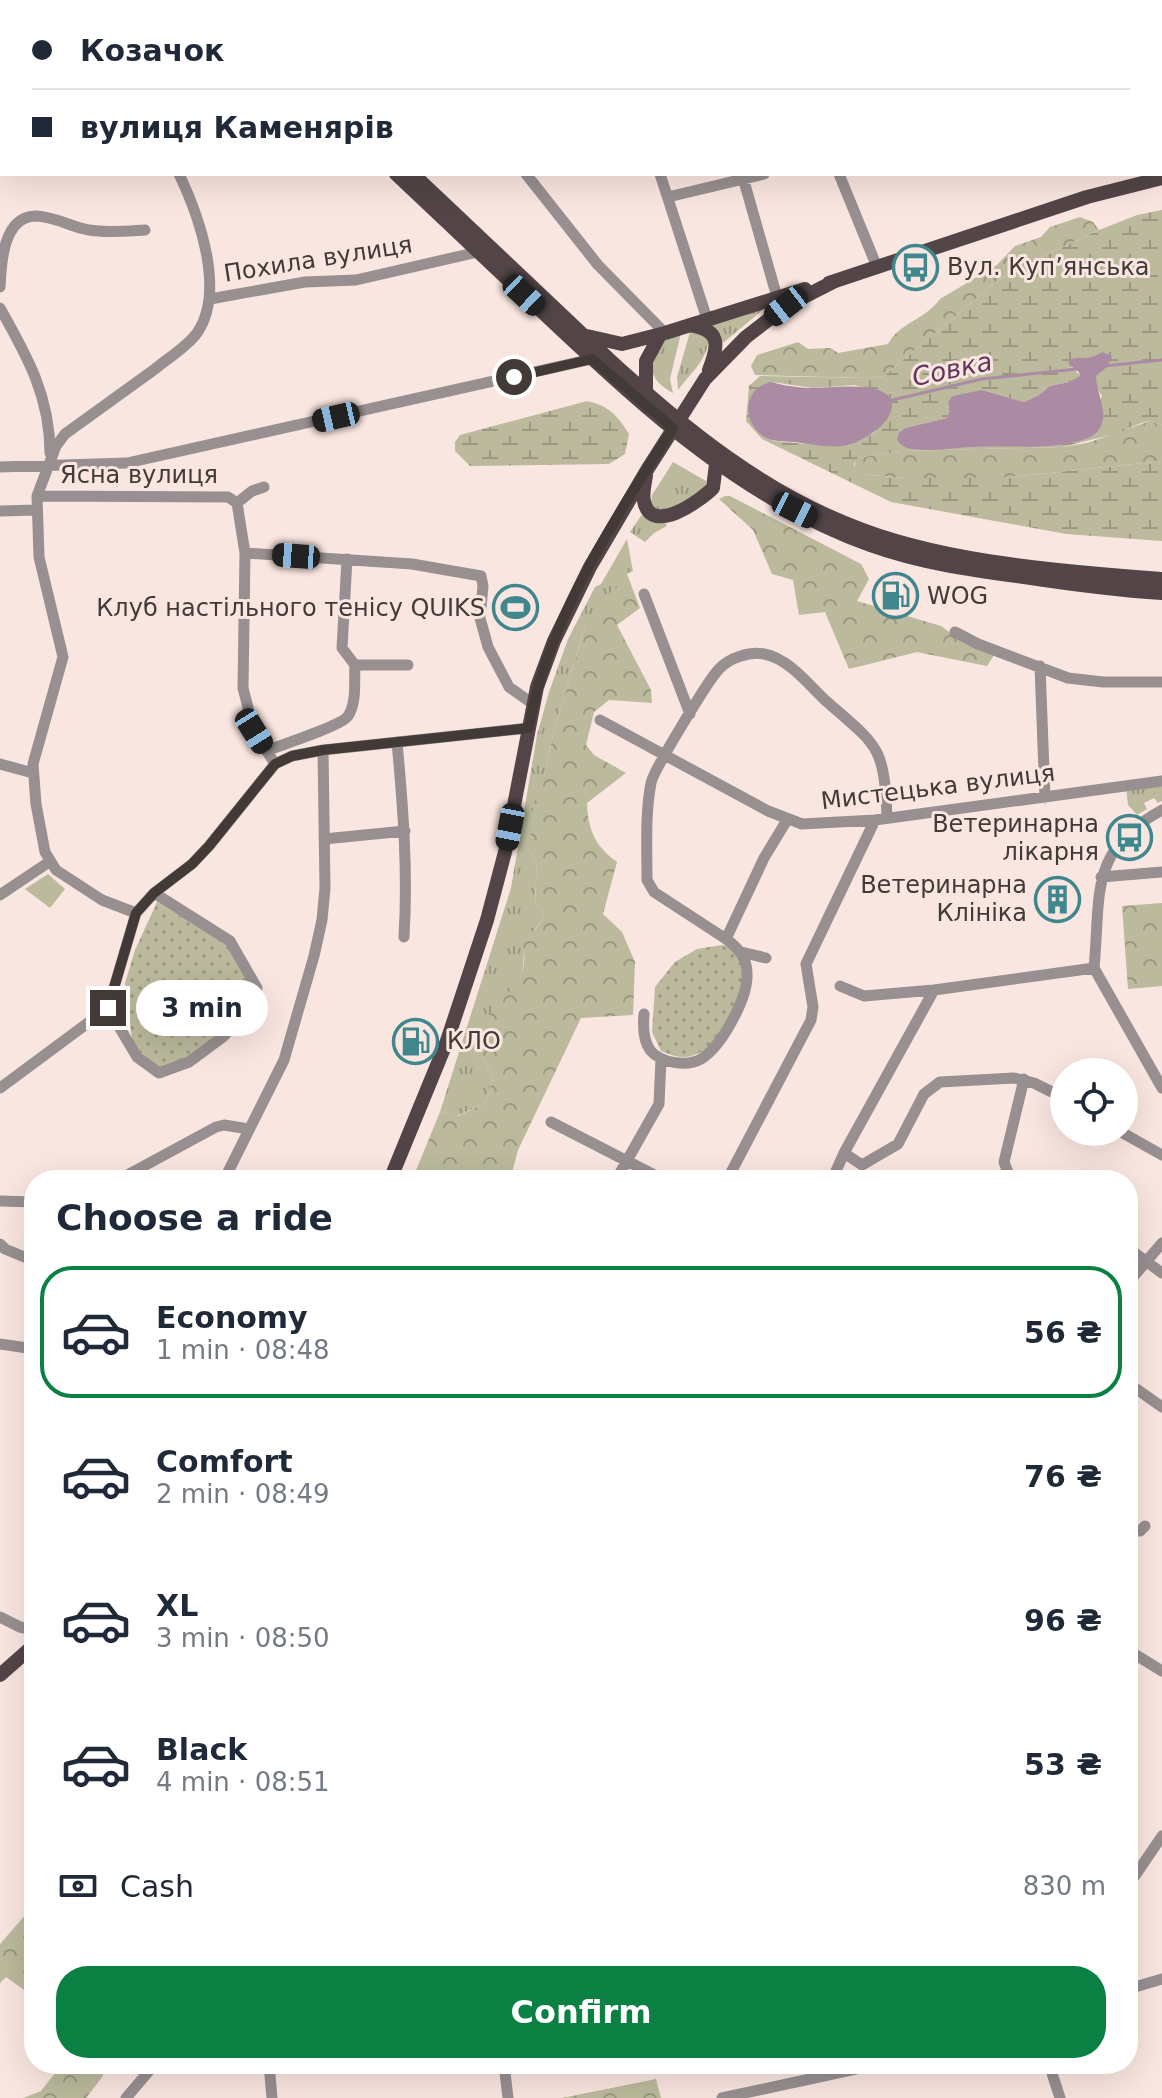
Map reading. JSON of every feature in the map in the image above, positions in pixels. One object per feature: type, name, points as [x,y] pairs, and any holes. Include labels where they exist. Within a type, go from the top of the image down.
[{"type":"main road","points":[[398,176],[592,359],[741,469],[824,513],[863,530],[921,548],[976,558],[1162,579]]},
{"type":"main road","points":[[415,176],[646,392],[716,464],[733,476],[845,535],[903,556],[945,566],[1115,590],[1162,593]]},
{"type":"main road","points":[[582,335],[622,344],[662,334],[835,281],[1087,197],[1162,178]]},
{"type":"main road","points":[[394,1170],[447,1041],[487,920],[505,852],[533,704],[554,641],[573,600],[647,470],[705,379],[737,346],[786,306],[835,281]]},
{"type":"main road","points":[[689,325],[703,327],[712,333],[716,343],[716,352],[705,379]]},
{"type":"main road","points":[[646,392],[646,361],[662,334]]},
{"type":"main road","points":[[647,470],[643,499],[646,507],[659,516],[669,516],[695,503],[713,488],[716,464]]},
{"type":"main road","points":[[0,1675],[24,1654]]},
{"type":"street","points":[[136,913],[102,900],[70,881],[49,862],[38,816],[33,773],[63,657],[39,557],[36,510],[37,496],[56,446],[65,434],[170,357],[196,335],[206,317],[210,299],[202,232],[180,176]]},
{"type":"street","points":[[528,176],[598,265],[662,334]]},
{"type":"street","points":[[661,176],[707,319]]},
{"type":"street","points":[[840,176],[877,267]]},
{"type":"street","points":[[668,197],[743,177],[777,297]]},
{"type":"street","points":[[0,287],[3,253],[9,233],[22,219],[34,216],[88,230],[145,230]]},
{"type":"street","name":"Похила вулиця","points":[[210,299],[305,282],[356,280],[478,252]]},
{"type":"street","points":[[0,308],[40,383],[50,442],[50,465]]},
{"type":"street","points":[[0,467],[127,463],[592,359]]},
{"type":"street","points":[[237,503],[252,491],[264,487]]},
{"type":"street","name":"Ясна вулиця","points":[[37,496],[228,497],[237,503],[245,553],[243,688],[254,731],[275,764]]},
{"type":"street","points":[[0,511],[36,510]]},
{"type":"street","points":[[245,553],[412,564],[481,576],[480,618],[485,639],[509,687],[533,704]]},
{"type":"street","points":[[266,751],[313,732],[336,727],[347,720],[353,701],[355,665],[342,648],[347,559]]},
{"type":"street","points":[[644,594],[690,714]]},
{"type":"street","points":[[955,632],[978,644],[1068,678],[1103,682],[1162,682]]},
{"type":"street","points":[[732,1170],[811,1020],[813,1007],[806,964],[881,818],[885,777],[880,755],[874,745],[782,661],[764,654],[745,655],[720,668],[651,779],[647,880],[654,892],[741,952],[766,958]]},
{"type":"street","points":[[355,665],[408,665]]},
{"type":"street","points":[[1040,666],[1045,798]]},
{"type":"street","name":"Мистецька вулиця","points":[[600,720],[787,820],[818,825],[1162,781]]},
{"type":"street","points":[[0,1088],[108,1008],[136,913],[154,893],[192,864],[209,846],[275,764],[292,756],[323,750],[529,728]]},
{"type":"street","points":[[397,742],[405,831],[407,891],[404,937]]},
{"type":"street","points":[[229,1170],[284,1060],[308,982],[322,920],[323,750]]},
{"type":"street","points":[[0,764],[33,773]]},
{"type":"street","points":[[1162,810],[1144,820],[1119,841],[1108,857],[1101,877],[1094,968],[1162,1088]]},
{"type":"street","points":[[726,939],[758,871],[787,820]]},
{"type":"street","points":[[324,839],[405,831]]},
{"type":"street","points":[[0,895],[49,862]]},
{"type":"street","points":[[1101,877],[1162,872]]},
{"type":"street","points":[[108,1008],[137,1057],[159,1073],[189,1062],[224,1036],[254,1005],[257,988],[230,941],[154,893]]},
{"type":"street","points":[[644,1014],[645,1039],[650,1050],[661,1059],[683,1063],[702,1058],[717,1045],[743,996],[748,974],[741,952]]},
{"type":"street","points":[[840,986],[864,996],[934,990],[1094,968]]},
{"type":"street","points":[[836,1170],[934,990]]},
{"type":"street","points":[[622,1170],[659,1104],[661,1059]]},
{"type":"street","points":[[844,1153],[862,1165],[898,1144],[924,1094],[940,1082],[1024,1079],[1050,1091]]},
{"type":"street","points":[[1007,1170],[1004,1162],[1024,1079]]},
{"type":"street","points":[[551,1122],[643,1170]]},
{"type":"street","points":[[136,1170],[216,1127],[224,1125],[249,1129]]},
{"type":"street","points":[[1138,1142],[1162,1155]]},
{"type":"street","points":[[0,1201],[24,1202]]},
{"type":"street","points":[[1138,1272],[1162,1243]]},
{"type":"street","points":[[0,1244],[24,1257]]},
{"type":"street","points":[[1138,1255],[1162,1273]]},
{"type":"street","points":[[0,1344],[24,1348]]},
{"type":"street","points":[[1138,1390],[1162,1407]]},
{"type":"street","points":[[1138,1531],[1145,1526]]},
{"type":"street","points":[[0,1617],[24,1628]]},
{"type":"street","points":[[1138,1656],[1162,1671]]},
{"type":"street","points":[[1138,1873],[1160,1843]]},
{"type":"street","points":[[1138,1986],[1162,1979]]},
{"type":"street","points":[[126,2098],[146,2074]]},
{"type":"street","points":[[270,2074],[272,2098]]},
{"type":"street","points":[[505,2074],[508,2098]]},
{"type":"street","points":[[722,2098],[833,2074]]},
{"type":"street","points":[[1052,2074],[1060,2098]]},
{"type":"green space","points":[[1162,210],[1162,425],[1150,421],[1115,434],[1062,447],[901,451],[857,458],[854,464],[855,470],[868,475],[1002,478],[1162,461],[1162,541],[1066,534],[891,502],[762,439],[746,421],[749,386],[760,376],[884,376],[997,281],[1052,252],[1137,215]],"holes":[[[1096,356],[1102,369],[1096,376],[1096,387],[1102,396],[1086,439],[1065,444],[911,449],[905,428],[947,418],[950,409],[982,390],[1024,402],[1050,386],[1081,376],[1069,365]],[[772,382],[813,388],[854,385],[887,395],[875,432],[849,445],[773,441]]]},
{"type":"green space","points":[[1080,217],[1093,222],[1099,230],[997,281],[884,376],[755,375],[751,366],[757,355],[798,342],[808,349],[830,348],[838,353],[888,344],[899,331],[940,299],[997,265],[1015,246],[1041,237],[1050,227]]},
{"type":"green space","points":[[776,299],[723,343],[721,335],[709,322]]},
{"type":"green space","points":[[693,330],[709,338],[708,346],[698,366],[678,390],[677,377]]},
{"type":"green space","points":[[681,333],[670,379],[673,393],[659,383],[652,372],[652,365],[659,342]]},
{"type":"green space","points":[[587,401],[612,412],[629,434],[625,454],[609,464],[470,466],[455,451],[455,442],[460,435]]},
{"type":"green space","points":[[1150,421],[1162,425],[1162,461],[1002,478],[906,478],[868,475],[854,470],[856,458],[901,451],[1062,447],[1087,443]]},
{"type":"green space","points":[[673,462],[706,481],[706,487],[680,508],[655,511],[651,505],[652,495]]},
{"type":"green space","points":[[725,496],[861,564],[869,579],[857,601],[941,626],[956,637],[994,655],[987,666],[917,652],[849,669],[825,612],[799,615],[793,580],[772,574],[753,530],[719,499]]},
{"type":"green space","points":[[643,513],[665,521],[667,526],[645,542],[630,532]]},
{"type":"green space","points":[[627,539],[633,571],[627,574],[585,626],[553,735],[529,850],[537,862],[535,903],[541,907],[544,918],[523,944],[524,959],[519,980],[484,1022],[469,1051],[484,1060],[493,1079],[486,1102],[457,1116],[440,1112],[511,888],[537,735],[549,692],[568,639],[595,587],[601,584]]},
{"type":"green space","points":[[627,574],[640,608],[617,625],[651,690],[652,703],[609,700],[594,712],[586,745],[594,755],[626,773],[587,803],[594,837],[617,862],[603,914],[622,932],[635,962],[633,1015],[581,1018],[518,1150],[513,1170],[416,1170],[440,1112],[458,1116],[486,1102],[493,1079],[484,1060],[469,1051],[483,1022],[521,973],[523,949],[518,935],[534,931],[544,918],[541,907],[535,903],[537,862],[529,850],[533,806],[585,626]]},
{"type":"green space","points":[[1162,784],[1162,801],[1158,803],[1154,798],[1144,803],[1147,809],[1137,815],[1128,805],[1126,787]]},
{"type":"green space","points":[[48,874],[65,889],[50,908],[25,889]]},
{"type":"green space","points":[[157,902],[228,945],[254,989],[254,1003],[222,1033],[187,1058],[160,1071],[138,1056],[132,1039],[125,983],[135,950]]},
{"type":"green space","points":[[1162,903],[1162,986],[1128,989],[1122,906]]},
{"type":"green space","points":[[722,945],[736,950],[742,972],[734,1011],[720,1034],[702,1052],[684,1057],[661,1051],[652,1032],[655,987],[675,962],[697,949]]},
{"type":"green space","points":[[24,1916],[24,1990],[6,1977],[0,1983],[0,1944]]},
{"type":"green space","points":[[54,2074],[103,2074],[86,2098],[23,2098],[41,2091]]},
{"type":"green space","points":[[656,2079],[661,2098],[562,2098]]},
{"type":"shaded area","points":[[1102,352],[1112,356],[1108,366],[1096,376],[1103,420],[1089,438],[1032,447],[927,450],[907,448],[897,440],[905,428],[947,418],[950,409],[948,402],[953,396],[982,390],[1024,402],[1050,386],[1080,376],[1069,365],[1069,360],[1092,357]]},
{"type":"shaded area","points":[[772,382],[804,388],[872,388],[890,397],[891,413],[876,430],[848,445],[828,446],[770,439],[756,430],[748,405],[755,390]]},
{"type":"waterway","name":"Совка","points":[[1104,366],[1162,360]]},
{"type":"waterway","name":"Совка","points":[[888,401],[982,379],[1077,369]]},
{"type":"place","name":"Вул. Куп’янська","points":[[916,267]]},
{"type":"place","name":"WOG","points":[[896,596]]},
{"type":"place","name":"Клуб настільного тенісу QUIKS","points":[[516,608]]},
{"type":"place","name":"Ветеринарна лікарня","points":[[1130,838]]},
{"type":"place","name":"Ветеринарна Клініка","points":[[1058,899]]},
{"type":"place","name":"КЛО","points":[[416,1041]]},
{"type":"route","points":[[108,1008],[136,913],[154,893],[192,864],[209,846],[275,764],[306,752],[529,728],[537,687],[554,641],[590,567],[673,428],[592,359],[514,377]]}]
